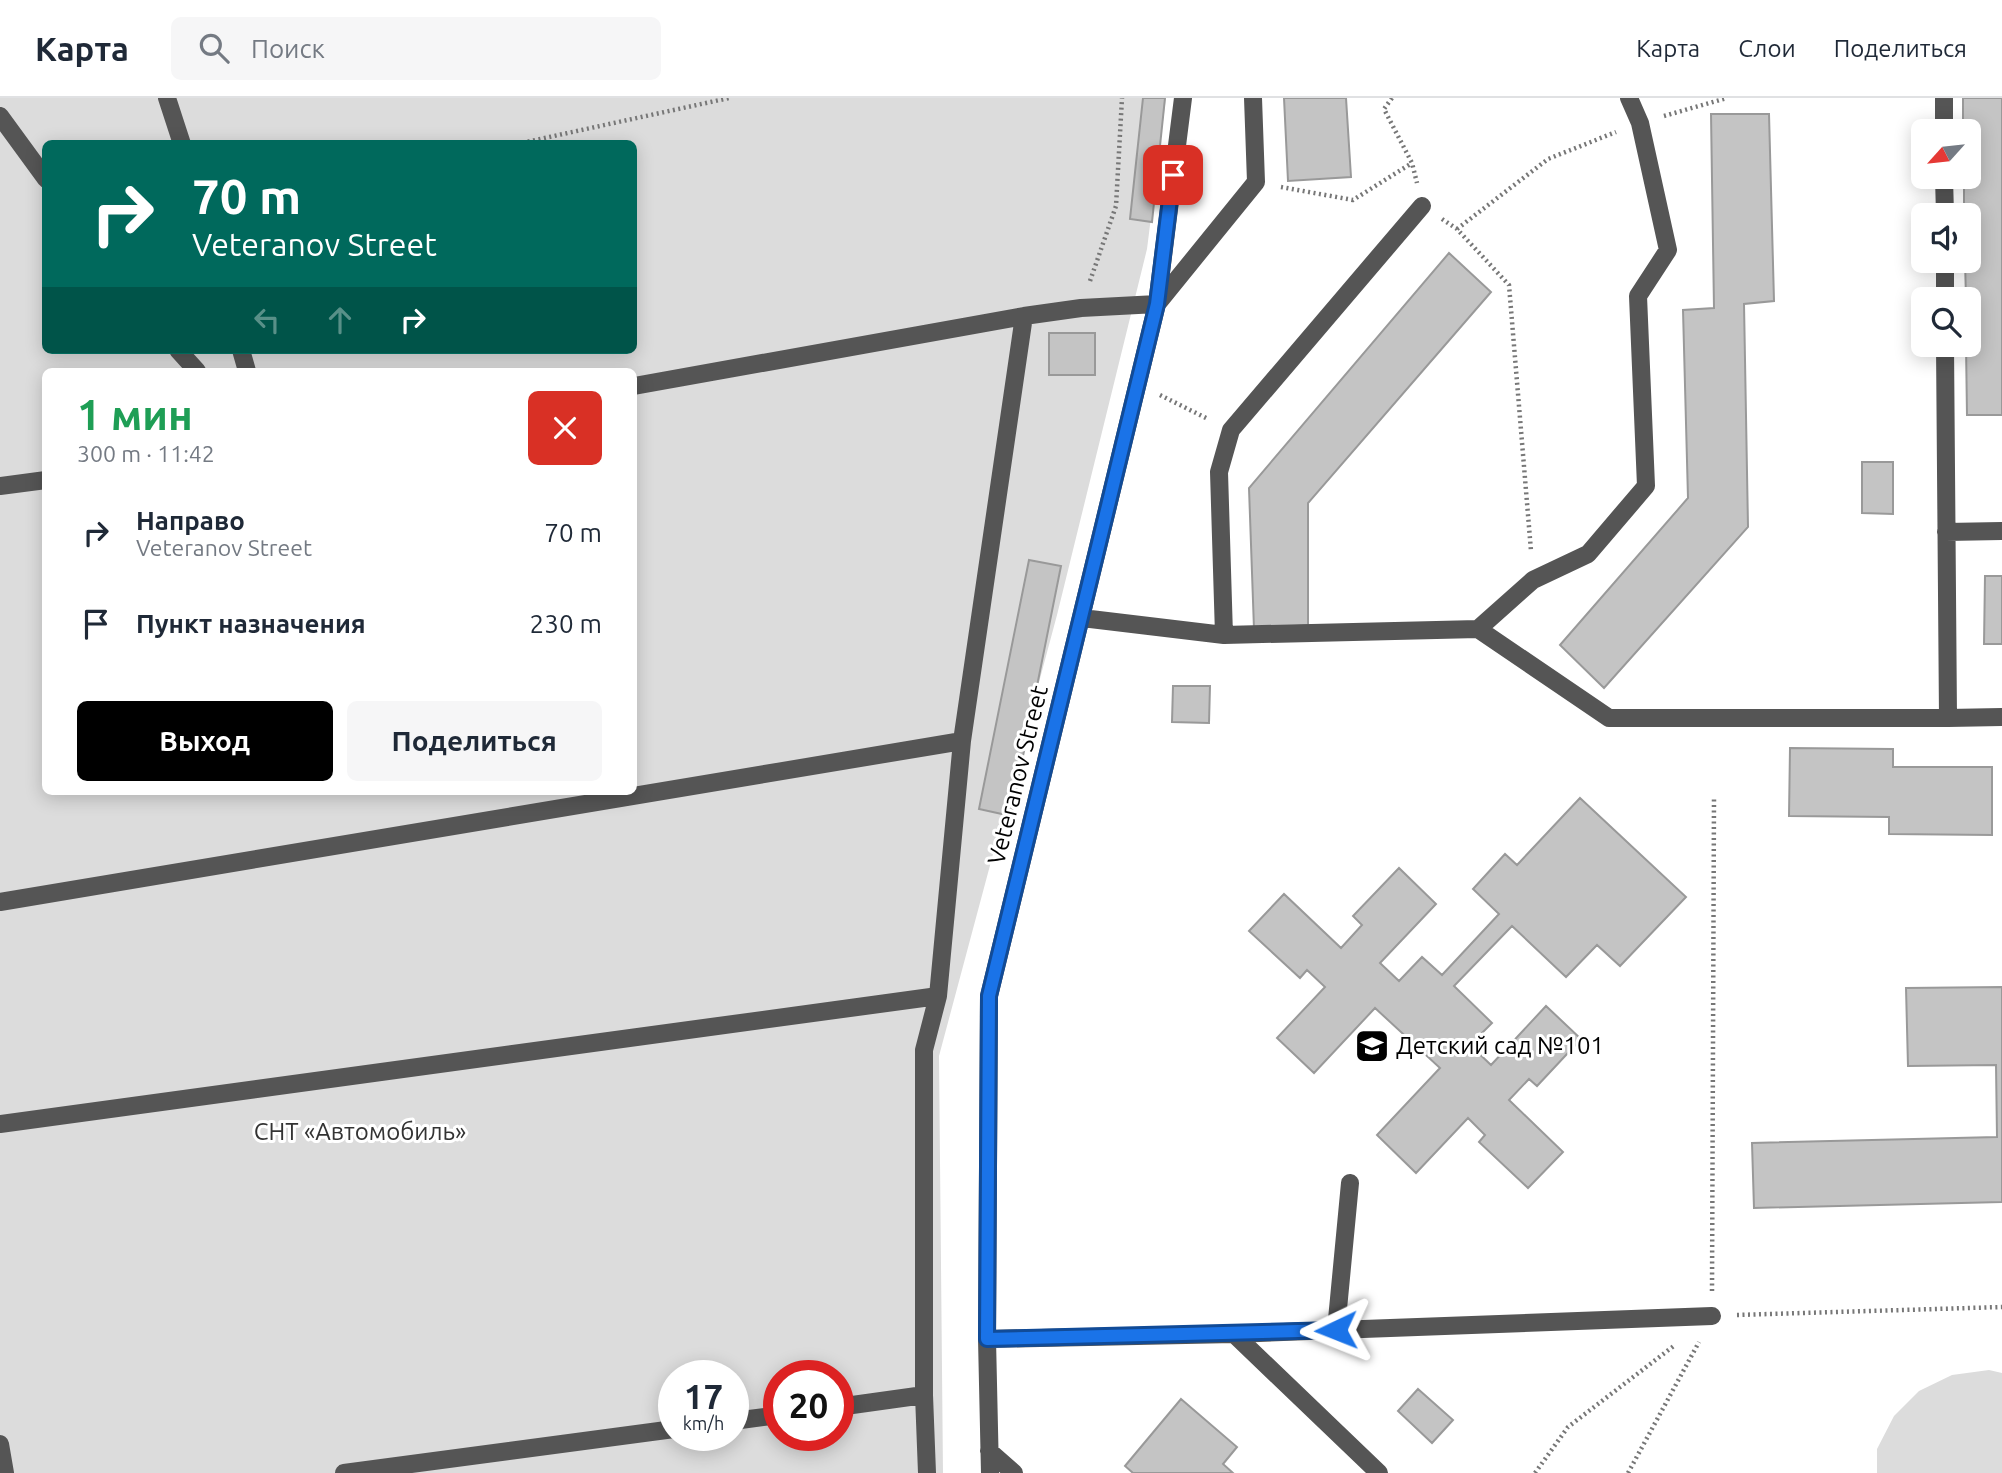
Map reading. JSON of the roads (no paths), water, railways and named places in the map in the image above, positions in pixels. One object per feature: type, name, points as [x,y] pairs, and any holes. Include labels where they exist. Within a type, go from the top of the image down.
[{"type":"street","points":[[167,98],[181,140]]},
{"type":"street","name":"Veteranov Street","points":[[990,1473],[987,1339],[989,996],[1157,304],[1183,98]]},
{"type":"street","points":[[637,385],[1024,316],[1081,308],[1157,304],[1256,182],[1252,98]]},
{"type":"street","points":[[1478,629],[1533,580],[1588,554],[1646,486],[1638,296],[1668,250],[1640,123],[1629,98]]},
{"type":"street","points":[[1944,98],[1944,119]]},
{"type":"street","points":[[0,116],[42,174]]},
{"type":"street","points":[[1224,635],[1219,472],[1231,430],[1422,206]]},
{"type":"street","points":[[927,1473],[924,1395],[924,1050],[938,996],[962,741],[1024,316]]},
{"type":"street","points":[[182,354],[194,368]]},
{"type":"street","points":[[1945,357],[1948,718]]},
{"type":"street","points":[[0,486],[42,481]]},
{"type":"street","points":[[1946,532],[2002,531]]},
{"type":"street","points":[[1082,618],[1224,635],[1478,629],[1609,719],[2002,717]]},
{"type":"street","points":[[0,902],[962,741]]},
{"type":"street","points":[[0,1124],[938,996]]},
{"type":"street","points":[[1336,1330],[1350,1183]]},
{"type":"street","points":[[987,1339],[1234,1334],[1712,1316]]},
{"type":"street","points":[[1234,1334],[1379,1473]]},
{"type":"street","points":[[854,1404],[924,1395]]},
{"type":"street","points":[[344,1473],[658,1431]]},
{"type":"street","points":[[0,1444],[5,1473]]},
{"type":"street","points":[[989,1451],[1014,1473]]},
{"type":"place","name":"Детский сад №101","points":[[1372,1046]]},
{"type":"park label","name":"СНТ «Автомобиль»","points":[[360,1132]]}]
